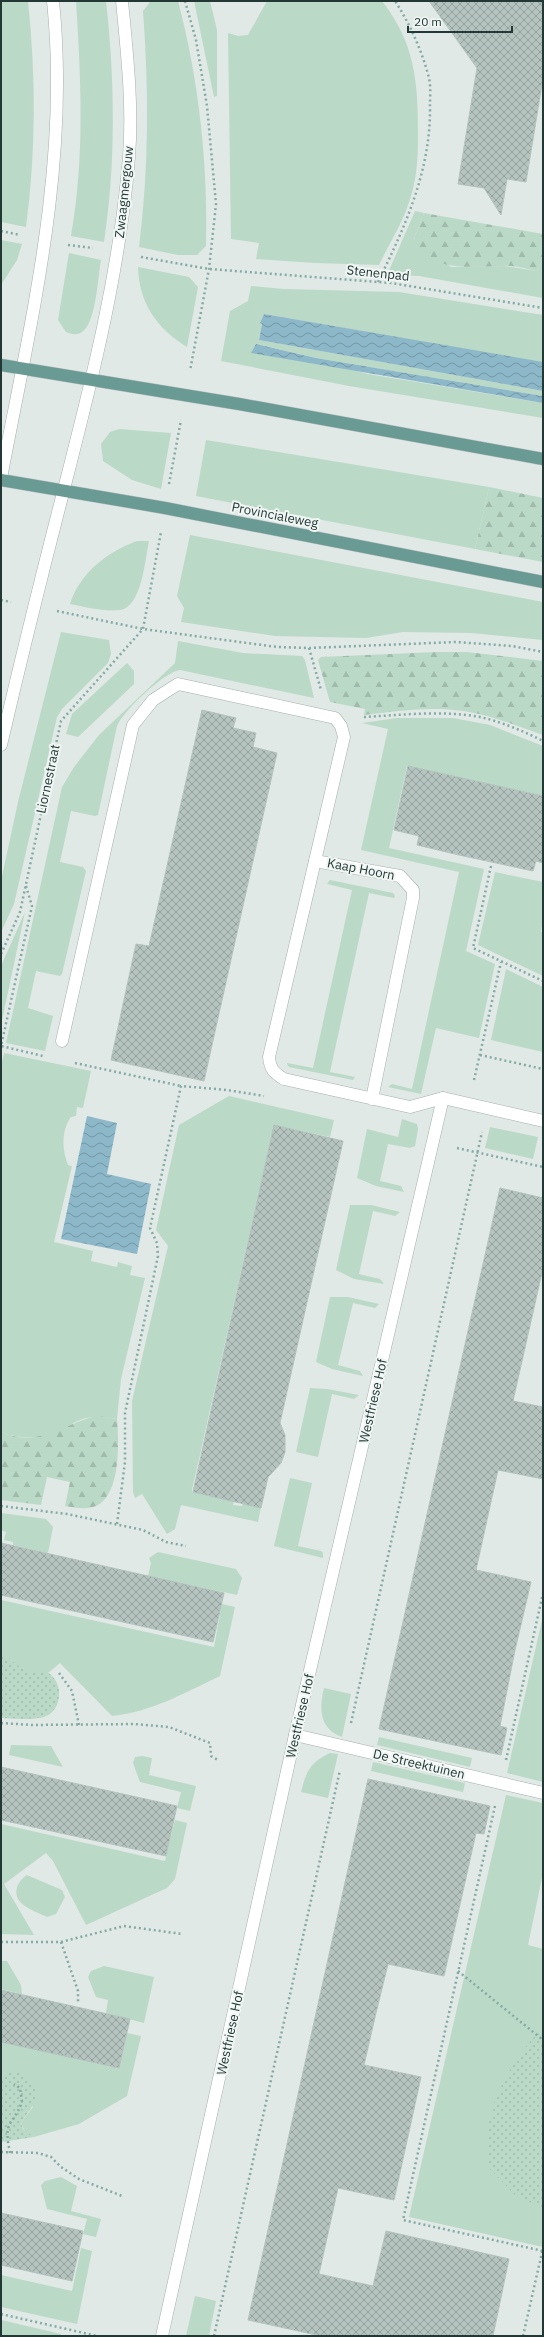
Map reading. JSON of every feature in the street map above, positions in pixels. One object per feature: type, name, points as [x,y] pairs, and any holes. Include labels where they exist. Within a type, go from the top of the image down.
[{"type":"main road","points":[[1,365],[543,459]]},
{"type":"main road","name":"Provincialeweg","points":[[1,479],[165,508],[543,582]]},
{"type":"street","points":[[1,479],[49,221],[58,95],[53,1]]},
{"type":"street","name":"Zwaagmergouw","points":[[63,491],[92,380],[118,252],[129,156],[130,92],[122,1]]},
{"type":"street","points":[[1,744],[33,606],[63,491]]},
{"type":"street","points":[[62,1041],[133,725],[153,700],[178,684],[335,718],[341,726],[344,737],[315,861]]},
{"type":"street","name":"Kaap Hoorn","points":[[284,1079],[275,1074],[270,1065],[270,1057],[315,861],[400,876],[413,890],[413,898],[372,1099]]},
{"type":"street","points":[[284,1079],[410,1107],[443,1098],[543,1121]]},
{"type":"street","name":"Westfriese Hof","points":[[162,2336],[295,1735],[443,1098]]},
{"type":"street","name":"De Streektuinen","points":[[295,1735],[543,1793]]},
{"type":"path","points":[[143,629],[209,269],[216,204],[210,128],[196,40],[185,1]]},
{"type":"path","points":[[378,282],[399,240],[418,189],[430,134],[429,80],[409,24],[395,1]]},
{"type":"path","name":"Stenenpad","points":[[209,269],[378,282],[543,308]]},
{"type":"path","points":[[1,600],[143,629],[277,647],[309,648],[456,642],[512,646],[543,652]]},
{"type":"path","name":"Liornestraat","points":[[1,954],[20,912],[60,721],[143,629]]},
{"type":"path","points":[[309,648],[318,685],[335,718],[453,714],[480,718],[523,732],[543,741]]},
{"type":"path","points":[[491,866],[473,948],[543,981]]},
{"type":"path","points":[[26,886],[32,906],[1,1046],[44,1056]]},
{"type":"path","points":[[469,1104],[501,962]]},
{"type":"path","points":[[480,1055],[543,1068]]},
{"type":"path","points":[[74,1063],[181,1086],[227,1090],[280,1099],[284,1079]]},
{"type":"path","points":[[117,1524],[125,1462],[125,1412],[158,1256],[157,1243],[150,1228],[181,1086]]},
{"type":"path","points":[[433,1143],[543,1168]]},
{"type":"path","points":[[1,1506],[67,1514],[117,1524],[143,1530],[166,1542],[186,1546]]},
{"type":"path","points":[[524,2336],[543,2250],[403,2220],[543,1593]]},
{"type":"path","points":[[59,1673],[72,1691],[79,1725]]},
{"type":"path","points":[[1,1723],[79,1725],[134,1724],[169,1728],[210,1742],[211,1756],[218,1760]]},
{"type":"path","points":[[1,1942],[61,1942],[124,1926],[182,1934]]},
{"type":"path","points":[[61,1942],[78,1990],[78,2003]]},
{"type":"path","points":[[458,1971],[543,2040]]},
{"type":"path","points":[[10,2153],[7,2137],[9,2123],[22,2102],[20,2088],[14,2084]]},
{"type":"path","points":[[1,2152],[38,2153],[51,2157],[61,2167],[79,2179],[122,2196]]},
{"type":"path","points":[[1,2314],[97,2336]]},
{"type":"green space","points":[[1,1],[28,1],[31,29],[34,114],[32,171],[26,227],[1,222]]},
{"type":"green space","points":[[76,1],[106,1],[111,61],[113,122],[111,182],[104,242],[71,236],[78,177],[81,118]]},
{"type":"green space","points":[[151,1],[178,1],[192,61],[204,153],[206,215],[206,246],[197,255],[178,255],[139,247],[145,188],[147,129],[143,11]]},
{"type":"green space","points":[[194,1],[210,1],[217,30],[217,96],[214,97]]},
{"type":"green space","points":[[267,1],[382,1],[402,32],[412,64],[417,97],[417,162],[415,180],[407,208],[379,265],[256,259],[259,243],[231,239],[228,33],[238,36],[248,35]]},
{"type":"green space","points":[[415,211],[424,213],[414,239],[451,267],[505,266],[537,271],[543,259],[543,298],[419,276],[387,275]]},
{"type":"green space","points":[[424,213],[543,234],[543,259],[537,271],[511,266],[466,267],[441,263],[430,258],[421,250],[414,239]]},
{"type":"green space","points":[[1,240],[22,244],[17,260],[1,285]]},
{"type":"green space","points":[[69,253],[101,260],[94,309],[87,326],[81,333],[77,334],[66,332],[58,320]]},
{"type":"green space","points":[[138,267],[189,277],[198,287],[187,347],[167,332],[152,314],[142,292]]},
{"type":"green space","points":[[251,286],[284,289],[399,292],[543,315],[543,363],[264,314],[260,323],[262,323],[259,340],[543,391],[543,396],[316,358],[257,344],[368,374],[543,403],[543,418],[349,386],[221,361],[230,311],[248,301]]},
{"type":"green space","points":[[119,429],[171,433],[161,489],[132,480],[103,461],[101,444],[110,432]]},
{"type":"green space","points":[[206,440],[489,487],[475,549],[196,496]]},
{"type":"green space","points":[[489,487],[543,498],[543,562],[475,549]]},
{"type":"green space","points":[[190,535],[543,602],[543,640],[471,633],[403,632],[366,638],[275,636],[181,622],[184,608],[177,596]]},
{"type":"green space","points":[[137,541],[149,541],[144,570],[138,592],[127,607],[120,610],[108,610],[70,604],[80,583],[96,565],[115,551]]},
{"type":"green space","points":[[61,632],[109,640],[111,654],[108,663],[62,709],[57,717],[14,904],[1,932],[1,881],[18,802]]},
{"type":"green space","points":[[178,641],[243,653],[302,656],[305,660],[314,698],[180,670],[164,677],[135,702],[117,726],[98,815],[95,816],[71,811],[60,862],[83,867],[86,871],[62,974],[60,976],[36,971],[28,1008],[53,1016],[45,1051],[6,1043],[62,787],[74,767],[99,735],[175,663]]},
{"type":"green space","points":[[467,652],[543,661],[543,735],[504,721],[464,711],[439,709],[414,710],[364,715],[365,709],[330,702],[318,660],[321,657]]},
{"type":"green space","points":[[127,663],[134,671],[134,684],[78,737],[66,734],[72,714]]},
{"type":"green space","points":[[397,718],[453,718],[490,725],[543,746],[543,796],[407,766],[389,848],[484,869],[466,951],[495,964],[479,1038],[436,1028],[421,1094],[388,1087],[392,1084],[412,1089],[459,872],[361,850],[388,729],[362,723]]},
{"type":"green space","points":[[495,872],[543,882],[543,921],[541,932],[543,932],[543,976],[478,945]]},
{"type":"green space","points":[[330,880],[393,893],[395,896],[394,898],[369,893],[330,1072],[355,1077],[353,1080],[289,1067],[287,1064],[313,1068],[352,890],[327,884]]},
{"type":"green space","points":[[25,912],[1,1025],[1,966]]},
{"type":"green space","points":[[506,969],[543,987],[543,1052],[491,1040]]},
{"type":"green space","points":[[4,1053],[91,1071],[83,1108],[77,1107],[76,1116],[71,1117],[65,1128],[64,1147],[66,1159],[68,1165],[72,1166],[54,1242],[93,1251],[91,1261],[117,1267],[118,1262],[132,1266],[130,1275],[145,1278],[121,1379],[117,1419],[89,1417],[54,1433],[39,1437],[23,1437],[8,1435],[1,1432],[1,1066]]},
{"type":"green space","points":[[229,1096],[334,1120],[330,1137],[274,1125],[192,1490],[192,1492],[234,1501],[233,1505],[242,1506],[243,1503],[261,1507],[258,1522],[181,1505],[175,1529],[167,1534],[142,1494],[135,1498],[133,1492],[132,1401],[168,1246],[156,1230],[179,1125]]},
{"type":"green space","points":[[402,1119],[417,1124],[418,1129],[415,1146],[410,1148],[388,1144],[380,1181],[401,1186],[404,1192],[376,1186],[357,1178],[367,1129],[398,1137]]},
{"type":"green space","points":[[490,1127],[538,1137],[533,1159],[485,1148]]},
{"type":"green space","points":[[350,1205],[371,1205],[400,1212],[395,1216],[373,1211],[359,1274],[380,1279],[384,1284],[354,1279],[336,1270]]},
{"type":"green space","points":[[330,1297],[348,1297],[379,1304],[375,1308],[353,1303],[338,1365],[360,1371],[363,1376],[332,1369],[316,1362]]},
{"type":"green space","points":[[310,1388],[327,1389],[359,1395],[354,1399],[332,1394],[318,1457],[296,1452]]},
{"type":"green space","points":[[97,1416],[117,1419],[117,1467],[110,1491],[104,1500],[96,1506],[88,1508],[65,1506],[70,1482],[47,1477],[41,1505],[1,1500],[1,1432],[27,1438],[39,1436]]},
{"type":"green space","points":[[290,1478],[312,1483],[298,1546],[321,1551],[323,1553],[323,1558],[274,1546]]},
{"type":"green space","points":[[1,1513],[46,1519],[53,1527],[48,1553],[13,1545],[13,1542],[4,1540],[6,1532],[1,1530]]},
{"type":"green space","points":[[158,1552],[236,1569],[242,1578],[237,1595],[148,1576],[151,1563],[149,1558]]},
{"type":"green space","points":[[1,1600],[214,1647],[222,1604],[235,1607],[220,1676],[168,1701],[127,1714],[112,1716],[60,1663],[48,1673],[53,1679],[58,1692],[58,1699],[53,1712],[47,1716],[39,1718],[20,1719],[1,1718]]},
{"type":"green space","points":[[543,1616],[543,1782],[507,1773]]},
{"type":"green space","points":[[1,1653],[24,1669],[31,1672],[45,1672],[52,1676],[59,1689],[59,1696],[57,1705],[52,1712],[37,1718],[1,1718]]},
{"type":"green space","points":[[324,1688],[351,1694],[342,1737],[329,1729],[322,1717],[321,1703]]},
{"type":"green space","points":[[379,1737],[472,1758],[470,1767],[377,1745]]},
{"type":"green space","points":[[11,1745],[51,1746],[63,1767],[9,1755]]},
{"type":"green space","points":[[330,1753],[338,1754],[328,1798],[301,1792],[310,1768],[323,1756]]},
{"type":"green space","points":[[142,1756],[152,1758],[149,1775],[196,1786],[190,1811],[177,1808],[181,1792],[140,1782],[133,1763],[135,1757]]},
{"type":"green space","points":[[373,1762],[465,1783],[463,1792],[371,1771]]},
{"type":"green space","points":[[506,1795],[543,1803],[543,1873],[528,1945],[543,1949],[543,2247],[409,2217]]},
{"type":"green space","points":[[175,1820],[187,1823],[175,1879],[167,1888],[86,1925],[53,1861],[46,1853],[4,1884],[34,1935],[1,1934],[1,1824],[165,1861]]},
{"type":"green space","points":[[27,1875],[62,1890],[65,1897],[56,1914],[47,1917],[31,1910],[21,1903],[16,1893],[17,1887],[21,1880]]},
{"type":"green space","points":[[1,1961],[7,1961],[21,1985],[22,1994],[1,1989]]},
{"type":"green space","points":[[104,1966],[154,1977],[144,2023],[106,2013],[108,2000],[96,1997],[88,1977],[91,1971]]},
{"type":"green space","points":[[543,2030],[543,2208],[516,2196],[489,2168],[487,2129],[497,2094],[516,2059],[533,2038]]},
{"type":"green space","points":[[127,2033],[141,2036],[127,2096],[79,2124],[34,2137],[29,2135],[21,2122],[33,2107],[6,2072],[1,2078],[1,2041],[119,2068]]},
{"type":"green space","points":[[6,2072],[20,2073],[37,2089],[37,2100],[21,2122],[23,2129],[34,2137],[1,2142],[1,2078]]},
{"type":"green space","points":[[61,2177],[77,2186],[71,2211],[101,2219],[96,2237],[83,2234],[87,2219],[47,2209],[41,2185],[45,2181]]},
{"type":"green space","points":[[81,2248],[92,2251],[77,2324],[1,2307],[1,2275],[72,2291]]},
{"type":"green space","points":[[195,2296],[216,2301],[209,2336],[186,2336]]},
{"type":"green space","points":[[1,2320],[61,2334],[61,2336],[1,2336]]},
{"type":"water","points":[[264,314],[543,362],[543,391],[259,340],[262,324],[260,323]]},
{"type":"water","points":[[256,344],[316,358],[543,396],[543,403],[251,353]]},
{"type":"water","points":[[87,1116],[117,1123],[107,1174],[151,1184],[137,1254],[61,1239]]},
{"type":"building","points":[[429,1],[543,1],[543,78],[526,182],[507,179],[501,215],[484,188],[458,184],[477,68]]},
{"type":"building","points":[[202,710],[236,718],[233,728],[256,733],[253,747],[277,753],[204,1081],[111,1060],[136,944],[149,946]]},
{"type":"building","points":[[408,766],[543,796],[543,863],[536,861],[533,871],[459,855],[417,845],[419,836],[394,830]]},
{"type":"building","points":[[274,1125],[343,1141],[280,1423],[285,1435],[285,1452],[281,1463],[268,1477],[261,1508],[193,1492]]},
{"type":"building","points":[[500,1188],[543,1198],[543,1268],[513,1401],[543,1407],[543,1479],[498,1470],[476,1570],[531,1582],[515,1650],[500,1726],[507,1728],[501,1755],[379,1729]]},
{"type":"building","points":[[1,1543],[224,1593],[213,1642],[1,1595]]},
{"type":"building","points":[[1,1767],[177,1806],[166,1856],[1,1820]]},
{"type":"building","points":[[368,1779],[490,1806],[484,1834],[476,1833],[444,1976],[388,1964],[376,2013],[364,2065],[421,2077],[394,2200],[338,2188],[319,2274],[373,2286],[386,2231],[509,2259],[493,2336],[321,2336],[248,2320]]},
{"type":"building","points":[[1,1990],[130,2019],[119,2068],[1,2042]]},
{"type":"building","points":[[1,2213],[83,2231],[72,2281],[1,2265]]}]
